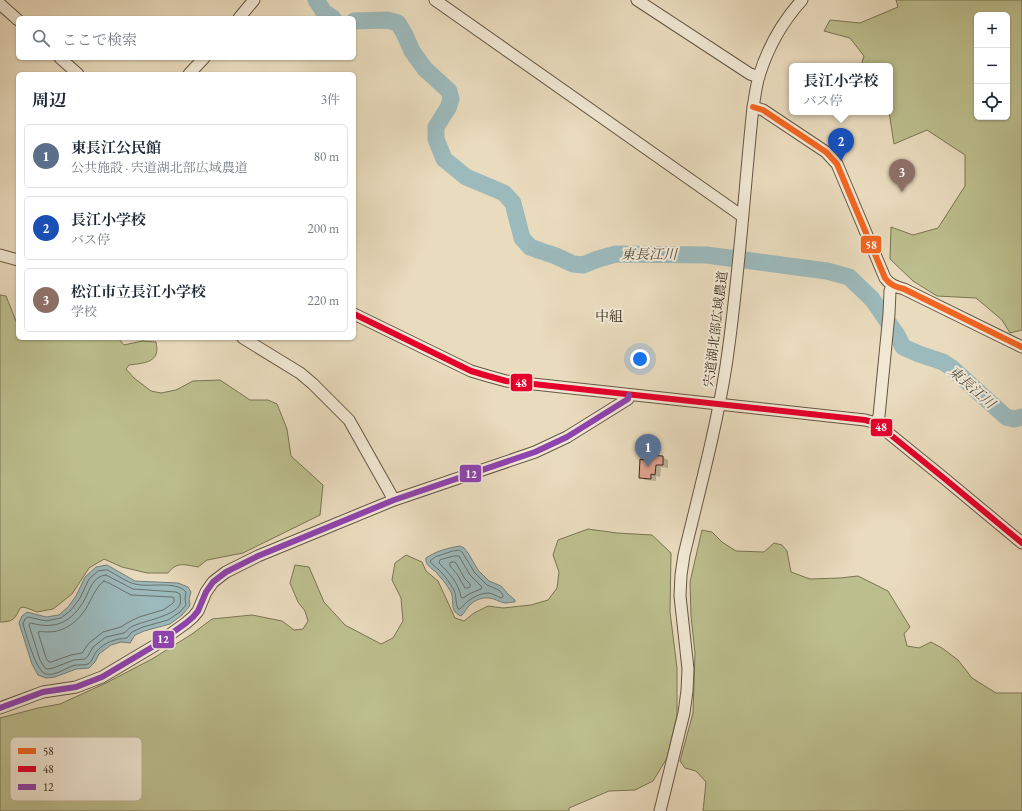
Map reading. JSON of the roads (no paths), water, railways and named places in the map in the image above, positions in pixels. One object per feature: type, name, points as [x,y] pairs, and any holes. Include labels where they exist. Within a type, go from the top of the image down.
[{"type":"street","points":[[241,16],[254,0]]},
{"type":"street","points":[[435,0],[742,216]]},
{"type":"street","points":[[637,0],[750,74],[758,77]]},
{"type":"street","name":"宍道湖北部広域農道","points":[[660,811],[684,713],[687,691],[688,669],[680,596],[681,575],[684,555],[719,404],[726,366],[753,107],[758,77],[776,35],[784,22],[802,0]]},
{"type":"street","points":[[0,4],[16,18]]},
{"type":"street","points":[[62,60],[76,72]]},
{"type":"street","points":[[191,72],[202,60]]},
{"type":"street","points":[[753,107],[763,110],[826,152],[837,164],[888,283],[904,289],[1022,347]]},
{"type":"street","points":[[0,254],[16,259]]},
{"type":"street","points":[[876,423],[879,416],[888,329],[890,291],[892,285]]},
{"type":"street","points":[[356,315],[472,370],[506,381],[865,420],[876,423],[1022,543]]},
{"type":"street","points":[[246,340],[300,373],[349,420],[394,500]]},
{"type":"street","points":[[0,708],[43,692],[76,686],[102,677],[154,646],[193,617],[212,582],[226,572],[258,556],[394,500],[535,452],[567,437],[628,399],[629,395]]},
{"type":"water","points":[[460,546],[468,553],[478,570],[489,581],[501,586],[515,600],[515,602],[505,603],[491,598],[484,598],[473,603],[461,616],[455,612],[451,592],[436,572],[427,564],[426,558],[442,550]]},
{"type":"water","points":[[107,565],[135,581],[178,583],[188,587],[191,592],[189,607],[182,615],[170,624],[135,635],[130,643],[121,642],[111,645],[99,654],[95,662],[89,668],[76,669],[55,677],[46,678],[38,675],[32,664],[19,623],[22,616],[27,612],[46,617],[59,615],[68,607],[76,596],[85,577],[96,567]]},
{"type":"waterway","name":"東長江川","points":[[316,0],[324,12],[330,16]]},
{"type":"waterway","name":"東長江川","points":[[356,21],[387,20],[398,23],[412,51],[425,69],[449,91],[451,99],[448,108],[436,127],[436,139],[444,159],[466,177],[504,193],[513,203],[522,238],[530,247],[573,264],[583,265],[616,254],[707,255],[827,271],[849,277],[872,299],[897,335],[903,347],[943,362],[952,368],[1006,417],[1014,419],[1022,417]]},
{"type":"place","name":"長江小学校","points":[[841,161]]},
{"type":"place","name":"松江市立長江小学校","points":[[902,192]]},
{"type":"place","name":"東長江公民館","points":[[648,467]]},
{"type":"district","name":"中組","points":[[609,316]]}]
